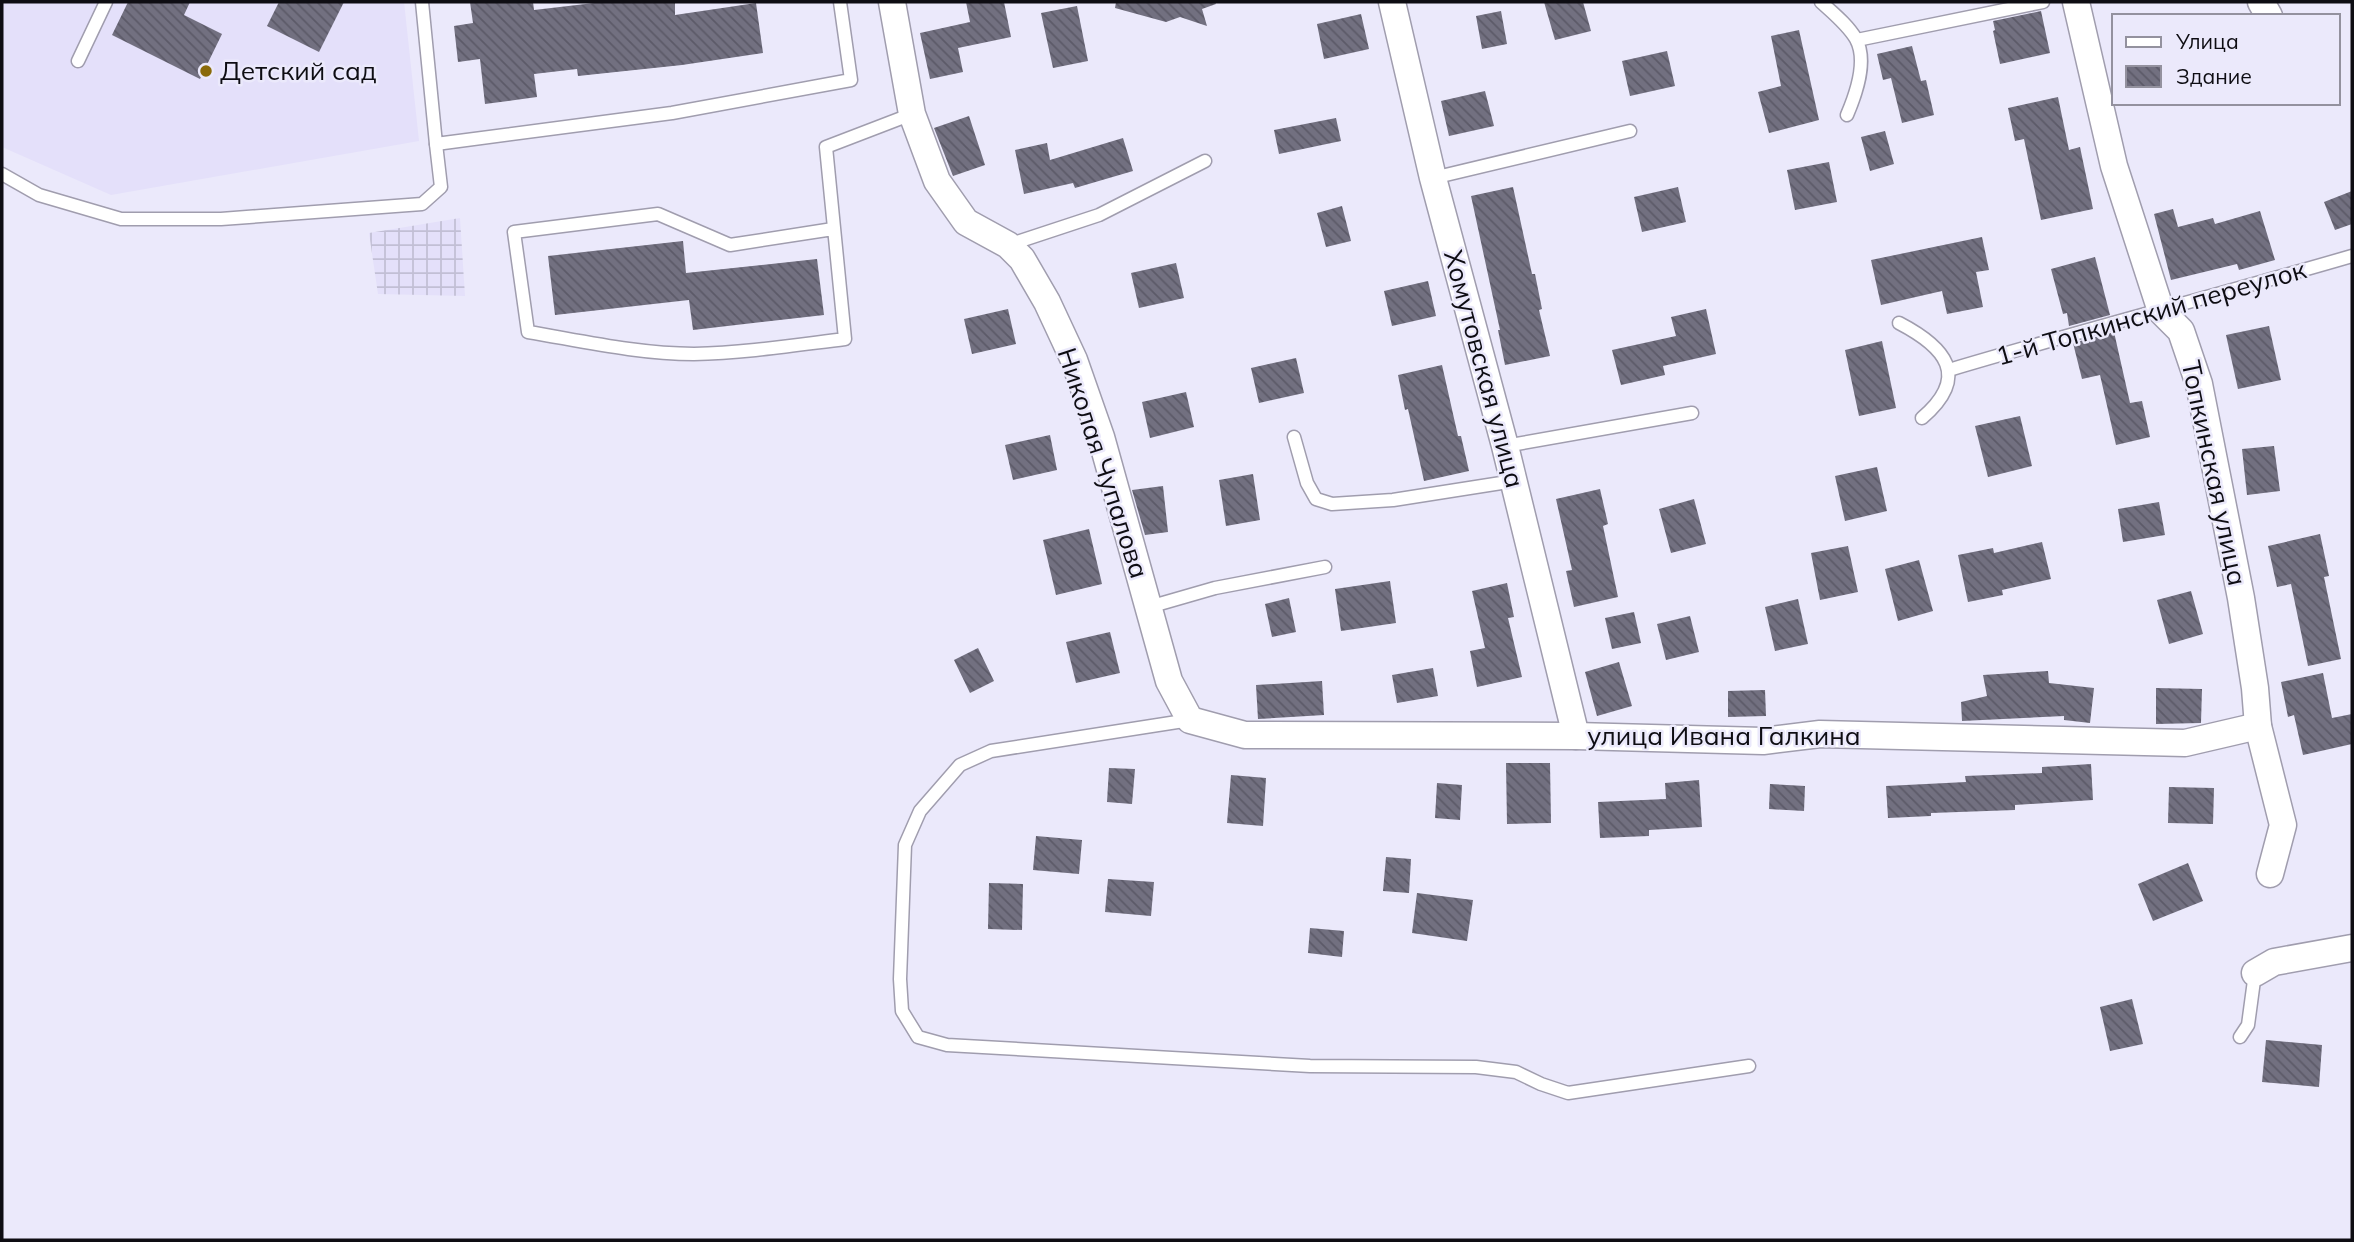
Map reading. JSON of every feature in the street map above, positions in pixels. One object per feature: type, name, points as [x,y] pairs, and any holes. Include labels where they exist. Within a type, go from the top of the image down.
[{"type":"street","name":"Николая Чупалова","points":[[892,2],[912,114],[937,181],[966,222],[1008,245],[1022,259],[1041,291],[1074,360],[1101,437],[1170,681],[1190,720]]},
{"type":"street","name":"Хомутовская улица","points":[[1392,2],[1433,178],[1514,481],[1576,736]]},
{"type":"street","name":"Топкинская улица","points":[[2076,2],[2114,166],[2161,311],[2181,331],[2199,384],[2241,598],[2258,726],[2283,825],[2270,874]]},
{"type":"street","name":"улица Ивана Галкина","points":[[1190,720],[1245,735],[1576,736],[1763,741],[1820,734],[2185,744],[2258,726]]},
{"type":"street","points":[[2255,973],[2274,962],[2352,948]]},
{"type":"lane","points":[[78,61],[106,2]]},
{"type":"lane","points":[[2,174],[39,195],[121,219],[221,219],[422,204],[441,187],[422,2]]},
{"type":"lane","points":[[436,144],[672,113],[852,80],[840,2]]},
{"type":"lane","points":[[1821,2],[1857,40],[1860,67],[1857,92],[1847,115]]},
{"type":"lane","points":[[1857,40],[2043,2]]},
{"type":"lane","points":[[833,229],[730,244],[658,215],[514,232],[528,332],[626,348],[693,354],[845,339],[826,147],[912,114]]},
{"type":"lane","points":[[1433,178],[1630,131]]},
{"type":"lane","points":[[1008,245],[1099,215],[1205,160]]},
{"type":"lane","name":"1-й Топкинский переулок","points":[[1949,370],[2352,256]]},
{"type":"lane","points":[[1899,323],[1931,342],[1943,355],[1949,370],[1947,386],[1935,407],[1922,418]]},
{"type":"lane","points":[[1505,446],[1692,412]]},
{"type":"lane","points":[[1294,437],[1307,483],[1316,499],[1332,504],[1393,500],[1514,481]]},
{"type":"lane","points":[[1149,607],[1214,588],[1325,567]]},
{"type":"lane","points":[[1190,720],[991,751],[960,765],[920,811],[905,845],[900,979],[902,1011],[918,1037],[947,1045],[1310,1066],[1476,1067],[1516,1072],[1568,1093],[1749,1066]]},
{"type":"lane","points":[[2240,1037],[2248,1025],[2255,973]]},
{"type":"shaded area","name":"Детский сад","points":[[2,2],[404,2],[419,141],[111,195],[2,147]]},
{"type":"shaded area","points":[[460,218],[465,296],[378,294],[369,233]]},
{"type":"building","points":[[128,2],[190,2],[184,15],[222,34],[200,79],[112,35]]},
{"type":"building","points":[[279,2],[344,2],[319,52],[267,26]]},
{"type":"building","points":[[470,2],[533,2],[534,10],[594,2],[675,2],[675,15],[756,3],[763,53],[578,76],[577,69],[534,74],[537,97],[485,104],[480,59],[458,62],[454,26],[473,23]]},
{"type":"building","points":[[966,2],[1004,2],[1011,37],[958,48],[963,72],[930,79],[920,33],[970,22]]},
{"type":"building","points":[[1116,2],[1216,4],[1202,9],[1207,26],[1180,17],[1166,22],[1115,8]]},
{"type":"building","points":[[1544,2],[1583,2],[1591,31],[1555,40]]},
{"type":"building","points":[[1077,6],[1088,61],[1053,68],[1041,13]]},
{"type":"building","points":[[1501,11],[1507,44],[1482,49],[1476,16]]},
{"type":"building","points":[[2041,11],[2050,53],[2000,64],[1993,21]]},
{"type":"building","points":[[1361,14],[1369,49],[1324,59],[1317,24]]},
{"type":"building","points":[[1799,30],[1819,120],[1769,133],[1758,92],[1781,86],[1771,36]]},
{"type":"building","points":[[1912,46],[1921,81],[1926,80],[1934,115],[1902,123],[1891,78],[1883,80],[1877,54]]},
{"type":"building","points":[[1667,51],[1675,86],[1630,96],[1622,61]]},
{"type":"building","points":[[1485,91],[1494,126],[1449,136],[1441,101]]},
{"type":"building","points":[[2058,97],[2069,150],[2080,147],[2093,209],[2041,220],[2024,139],[2015,141],[2008,108]]},
{"type":"building","points":[[969,116],[985,165],[953,176],[934,128]]},
{"type":"building","points":[[1336,118],[1341,141],[1279,154],[1274,130]]},
{"type":"building","points":[[1885,131],[1894,164],[1870,171],[1861,137]]},
{"type":"building","points":[[1123,138],[1133,171],[1075,188],[1073,183],[1024,194],[1015,150],[1047,143],[1050,160]]},
{"type":"building","points":[[1829,162],[1837,202],[1795,210],[1787,170]]},
{"type":"building","points":[[1513,187],[1532,274],[1535,274],[1542,309],[1539,310],[1550,356],[1505,365],[1471,196]]},
{"type":"building","points":[[1678,187],[1686,222],[1642,232],[1634,197]]},
{"type":"building","points":[[2352,191],[2352,224],[2335,230],[2324,202]]},
{"type":"building","points":[[1342,206],[1351,241],[1326,247],[1317,213]]},
{"type":"building","points":[[2173,209],[2178,227],[2213,218],[2215,224],[2260,211],[2275,260],[2239,270],[2237,264],[2171,280],[2154,214]]},
{"type":"building","points":[[1982,237],[1989,270],[1976,272],[1983,307],[1947,314],[1942,291],[1881,305],[1871,260]]},
{"type":"building","points":[[683,241],[686,273],[817,259],[824,315],[693,330],[689,300],[555,315],[548,256]]},
{"type":"building","points":[[2095,257],[2110,315],[2069,326],[2067,313],[2063,314],[2051,269]]},
{"type":"building","points":[[1176,263],[1184,298],[1139,308],[1131,273]]},
{"type":"building","points":[[1428,281],[1436,316],[1392,326],[1384,291]]},
{"type":"building","points":[[1008,309],[1016,344],[972,354],[964,319]]},
{"type":"building","points":[[1706,309],[1716,354],[1663,366],[1665,375],[1621,385],[1612,350],[1676,336],[1671,317]]},
{"type":"building","points":[[2269,326],[2281,380],[2238,389],[2226,335]]},
{"type":"building","points":[[2114,332],[2130,403],[2142,401],[2150,437],[2116,445],[2100,375],[2082,379],[2073,343]]},
{"type":"building","points":[[1882,341],[1896,408],[1859,416],[1845,350]]},
{"type":"building","points":[[1296,358],[1304,393],[1259,403],[1251,368]]},
{"type":"building","points":[[1442,365],[1469,471],[1424,481],[1398,375]]},
{"type":"building","points":[[1186,392],[1194,427],[1150,438],[1142,402]]},
{"type":"building","points":[[2020,416],[2032,466],[1988,477],[1975,426]]},
{"type":"building","points":[[1050,435],[1057,470],[1013,480],[1005,445]]},
{"type":"building","points":[[2274,446],[2280,491],[2247,495],[2242,449]]},
{"type":"building","points":[[1877,467],[1887,511],[1845,521],[1835,476]]},
{"type":"building","points":[[1253,474],[1260,520],[1226,526],[1219,480]]},
{"type":"building","points":[[1163,486],[1168,532],[1145,535],[1132,490]]},
{"type":"building","points":[[1600,489],[1608,524],[1603,526],[1618,597],[1574,607],[1566,571],[1572,570],[1556,499]]},
{"type":"building","points":[[1694,499],[1706,544],[1671,553],[1659,509]]},
{"type":"building","points":[[2159,502],[2165,535],[2123,542],[2118,509]]},
{"type":"building","points":[[1089,529],[1102,584],[1056,595],[1043,540]]},
{"type":"building","points":[[2320,534],[2329,576],[2324,577],[2341,659],[2308,666],[2291,584],[2277,587],[2268,546]]},
{"type":"building","points":[[2042,542],[2051,579],[2002,590],[2003,595],[1968,602],[1958,555],[1993,548],[1994,553]]},
{"type":"building","points":[[1848,546],[1858,592],[1820,600],[1811,553]]},
{"type":"building","points":[[1919,560],[1933,611],[1898,621],[1885,569]]},
{"type":"building","points":[[1390,581],[1396,623],[1341,631],[1335,589]]},
{"type":"building","points":[[1507,583],[1514,617],[1508,618],[1522,677],[1477,687],[1470,651],[1485,648],[1472,591]]},
{"type":"building","points":[[2191,591],[2203,634],[2169,644],[2157,600]]},
{"type":"building","points":[[1289,598],[1296,632],[1272,637],[1265,604]]},
{"type":"building","points":[[1798,599],[1808,644],[1775,651],[1765,607]]},
{"type":"building","points":[[1634,612],[1641,643],[1612,649],[1605,618]]},
{"type":"building","points":[[1690,616],[1699,652],[1666,660],[1657,624]]},
{"type":"building","points":[[1110,632],[1120,673],[1076,683],[1066,642]]},
{"type":"building","points":[[978,648],[994,681],[970,693],[954,660]]},
{"type":"building","points":[[1619,662],[1632,706],[1597,716],[1585,672]]},
{"type":"building","points":[[1433,668],[1438,696],[1397,703],[1392,675]]},
{"type":"building","points":[[2048,671],[2049,683],[2094,688],[2090,723],[2064,720],[2064,716],[1962,721],[1961,702],[1987,696],[1983,675]]},
{"type":"building","points":[[2323,673],[2332,718],[2352,714],[2352,744],[2303,755],[2294,715],[2288,717],[2281,682]]},
{"type":"building","points":[[1322,681],[1324,715],[1258,719],[1256,685]]},
{"type":"building","points":[[2156,688],[2202,689],[2201,723],[2156,724]]},
{"type":"building","points":[[1765,690],[1766,716],[1728,717],[1728,691]]},
{"type":"building","points":[[1506,763],[1550,763],[1551,823],[1507,824]]},
{"type":"building","points":[[2091,764],[2093,800],[2015,805],[2015,810],[1931,813],[1931,816],[1888,818],[1886,786],[1966,782],[1965,776],[2042,773],[2042,767]]},
{"type":"building","points":[[1109,768],[1135,769],[1132,804],[1107,802]]},
{"type":"building","points":[[1231,775],[1266,778],[1263,826],[1227,823]]},
{"type":"building","points":[[1699,780],[1702,827],[1649,830],[1649,836],[1600,838],[1598,802],[1666,799],[1665,783]]},
{"type":"building","points":[[1437,783],[1462,785],[1460,820],[1435,818]]},
{"type":"building","points":[[1770,784],[1805,786],[1804,811],[1769,809]]},
{"type":"building","points":[[2169,787],[2214,788],[2213,824],[2168,823]]},
{"type":"building","points":[[1036,836],[1082,840],[1079,874],[1033,870]]},
{"type":"building","points":[[1386,857],[1411,859],[1409,893],[1383,891]]},
{"type":"building","points":[[2188,863],[2203,901],[2153,921],[2138,884]]},
{"type":"building","points":[[1108,879],[1154,882],[1151,916],[1105,912]]},
{"type":"building","points":[[989,883],[1023,884],[1022,930],[988,929]]},
{"type":"building","points":[[1417,893],[1473,900],[1467,941],[1412,933]]},
{"type":"building","points":[[1310,928],[1344,931],[1342,957],[1308,953]]},
{"type":"building","points":[[2132,999],[2143,1044],[2110,1051],[2100,1007]]},
{"type":"building","points":[[2266,1040],[2322,1045],[2319,1087],[2262,1082]]},
{"type":"place","name":"Детский сад","points":[[206,71]]}]
